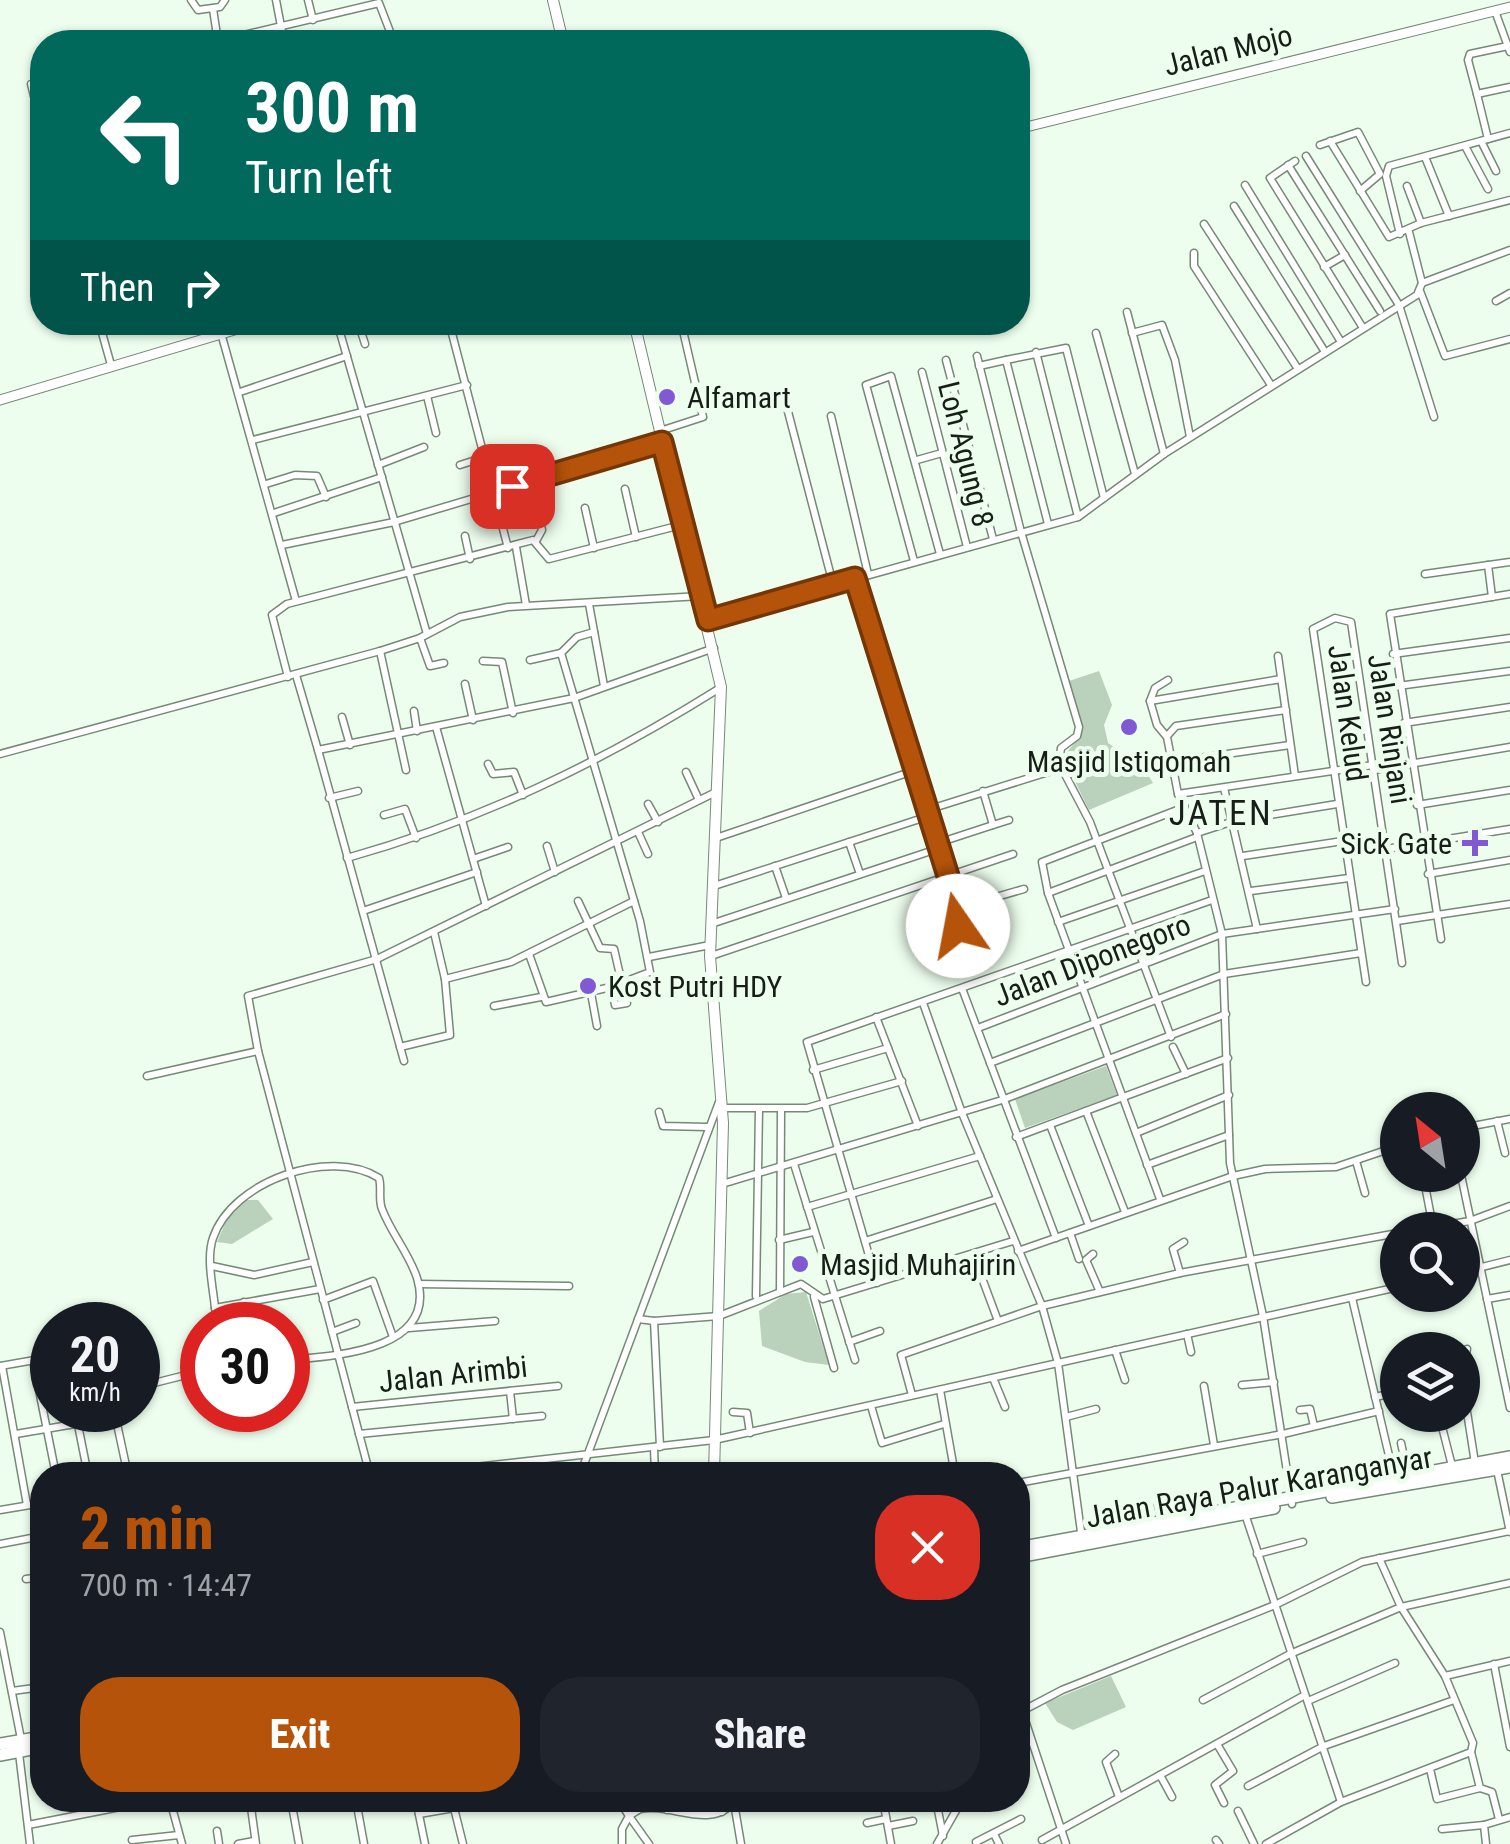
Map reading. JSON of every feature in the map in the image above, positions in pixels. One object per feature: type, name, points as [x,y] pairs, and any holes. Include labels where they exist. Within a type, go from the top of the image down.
[{"type":"main road","points":[[553,0],[560,30]]},
{"type":"main road","points":[[637,335],[721,687],[710,951],[721,1103],[722,1184],[714,1462]]},
{"type":"main road","name":"Jalan Raya Palur Karanganyar","points":[[1291,1501],[1475,1468],[1500,1470],[1510,1457]]},
{"type":"main road","name":"Jalan Raya Palur Karanganyar","points":[[1030,1546],[1246,1517],[1291,1501],[1394,1477],[1453,1472]]},
{"type":"main road","name":"Jalan Raya Palur Karanganyar","points":[[1030,1555],[1162,1521],[1246,1517]]},
{"type":"main road","points":[[0,1754],[30,1741]]},
{"type":"main road","points":[[0,1744],[30,1746]]},
{"type":"street","points":[[191,0],[195,10],[212,9],[226,0]]},
{"type":"street","points":[[276,0],[282,28]]},
{"type":"street","points":[[308,0],[312,20]]},
{"type":"street","points":[[273,30],[380,3],[390,30]]},
{"type":"street","name":"Jalan Mojo","points":[[1030,125],[1510,7]]},
{"type":"street","points":[[212,9],[215,30]]},
{"type":"street","points":[[1494,10],[1509,49],[1468,56],[1485,140],[1496,170]]},
{"type":"street","points":[[1477,94],[1510,86]]},
{"type":"street","points":[[1360,191],[1380,174],[1358,132],[1330,141],[1270,178],[1363,328]]},
{"type":"street","points":[[1510,133],[1387,169],[1445,356],[1510,339]]},
{"type":"street","points":[[1330,141],[1385,233],[1404,233],[1422,223],[1510,200]]},
{"type":"street","points":[[1464,146],[1488,189]]},
{"type":"street","points":[[1425,157],[1449,216]]},
{"type":"street","points":[[1297,160],[1345,254],[1380,311]]},
{"type":"street","points":[[1297,160],[1399,305],[1434,418]]},
{"type":"street","points":[[1245,184],[1341,342]]},
{"type":"street","points":[[1407,186],[1422,223]]},
{"type":"street","points":[[1234,206],[1325,352]]},
{"type":"street","points":[[1204,224],[1298,369]]},
{"type":"street","points":[[708,620],[1078,517],[1190,436],[1399,305],[1421,287],[1510,250]]},
{"type":"street","points":[[1194,253],[1194,266],[1271,385]]},
{"type":"street","points":[[1324,267],[1345,254]]},
{"type":"street","points":[[1496,301],[1510,293]]},
{"type":"street","points":[[1127,312],[1164,454]]},
{"type":"street","points":[[1132,333],[1162,325],[1174,360],[1190,436]]},
{"type":"street","points":[[1096,333],[1135,474]]},
{"type":"street","points":[[103,335],[112,364]]},
{"type":"street","points":[[0,400],[205,335]]},
{"type":"street","points":[[226,335],[296,601]]},
{"type":"street","points":[[341,335],[410,572],[426,662],[444,663]]},
{"type":"street","points":[[362,335],[365,344]]},
{"type":"street","points":[[453,335],[492,493],[512,547],[526,605]]},
{"type":"street","points":[[282,545],[394,522],[492,493],[661,437],[704,417],[684,335]]},
{"type":"street","points":[[979,366],[1066,348],[1104,498]]},
{"type":"street","points":[[1036,352],[1078,517]]},
{"type":"street","points":[[240,392],[347,356]]},
{"type":"street","points":[[977,356],[1020,532],[1079,727],[1078,736],[1058,755],[1061,768],[1097,839],[1171,1037]]},
{"type":"street","points":[[946,360],[993,540]]},
{"type":"street","points":[[1006,360],[1048,524]]},
{"type":"street","name":"Loh Agung 8","points":[[922,372],[967,547]]},
{"type":"street","points":[[914,561],[867,383],[894,377],[940,554]]},
{"type":"street","points":[[253,440],[467,385]]},
{"type":"street","points":[[426,396],[436,433]]},
{"type":"street","points":[[786,404],[832,584]]},
{"type":"street","points":[[831,416],[868,574]]},
{"type":"street","points":[[378,466],[424,447]]},
{"type":"street","points":[[917,460],[942,453]]},
{"type":"street","points":[[460,465],[485,457]]},
{"type":"street","points":[[266,484],[296,476],[318,476],[326,497]]},
{"type":"street","points":[[274,513],[382,478]]},
{"type":"street","points":[[625,490],[636,537]]},
{"type":"street","points":[[586,508],[594,548]]},
{"type":"street","points":[[404,1061],[318,750],[272,616],[296,601],[536,541],[542,530],[539,516]]},
{"type":"street","points":[[536,541],[549,559],[682,524]]},
{"type":"street","points":[[465,536],[470,559]]},
{"type":"street","points":[[1425,574],[1510,562]]},
{"type":"street","points":[[1488,565],[1492,596]]},
{"type":"street","points":[[855,578],[958,908],[960,924],[944,930]]},
{"type":"street","points":[[1441,938],[1422,842],[1389,618],[1394,610],[1510,594]]},
{"type":"street","points":[[0,754],[380,650],[424,636],[460,617],[526,605],[701,596]]},
{"type":"street","points":[[589,604],[604,687]]},
{"type":"street","name":"Jalan Kelud","points":[[1351,622],[1335,618],[1313,629],[1366,982]]},
{"type":"street","name":"Jalan Rinjani","points":[[1351,622],[1402,963]]},
{"type":"street","points":[[530,660],[561,653],[577,637],[594,632]]},
{"type":"street","points":[[1393,654],[1510,638]]},
{"type":"street","points":[[318,750],[574,698],[714,648]]},
{"type":"street","points":[[380,650],[406,770]]},
{"type":"street","points":[[494,1006],[541,997],[550,1002],[648,975],[649,957],[634,901],[561,653]]},
{"type":"street","points":[[1278,656],[1295,776]]},
{"type":"street","points":[[482,661],[502,662],[513,712]]},
{"type":"street","points":[[1398,686],[1510,671]]},
{"type":"street","points":[[1150,700],[1281,678]]},
{"type":"street","points":[[1168,680],[1156,688],[1150,700],[1157,725],[1167,737],[1178,794],[1197,835],[1222,934],[1233,1176],[1263,1316],[1291,1501]]},
{"type":"street","points":[[465,684],[473,720]]},
{"type":"street","points":[[346,858],[462,824],[591,761],[721,687]]},
{"type":"street","points":[[1404,723],[1510,707]]},
{"type":"street","points":[[1167,737],[1176,726],[1286,710]]},
{"type":"street","points":[[414,711],[418,731]]},
{"type":"street","points":[[342,717],[350,745]]},
{"type":"street","points":[[436,727],[486,906]]},
{"type":"street","points":[[1171,762],[1290,745]]},
{"type":"street","points":[[1178,794],[1510,747]]},
{"type":"street","points":[[488,764],[493,774],[512,770],[524,795]]},
{"type":"street","points":[[713,887],[849,842],[983,791],[1061,768]]},
{"type":"street","points":[[716,838],[914,770]]},
{"type":"street","points":[[686,772],[699,800]]},
{"type":"street","points":[[1224,788],[1257,928]]},
{"type":"street","points":[[1417,805],[1510,790]]},
{"type":"street","points":[[330,798],[358,791]]},
{"type":"street","points":[[367,1462],[258,1051],[248,1000],[251,992],[378,959],[718,791]]},
{"type":"street","points":[[983,791],[993,825]]},
{"type":"street","points":[[648,804],[658,822]]},
{"type":"street","points":[[1048,893],[1234,820],[1338,804]]},
{"type":"street","points":[[1160,1199],[1058,922],[1043,860],[1185,807]]},
{"type":"street","points":[[384,816],[405,809],[416,838]]},
{"type":"street","points":[[711,924],[1009,820]]},
{"type":"street","points":[[1386,849],[1510,829]]},
{"type":"street","points":[[638,832],[648,854]]},
{"type":"street","points":[[1243,856],[1343,841]]},
{"type":"street","points":[[849,842],[860,874]]},
{"type":"street","points":[[546,846],[555,872]]},
{"type":"street","points":[[474,859],[508,847]]},
{"type":"street","points":[[649,957],[710,951],[1013,854]]},
{"type":"street","points":[[1428,874],[1510,860]]},
{"type":"street","points":[[775,866],[786,898]]},
{"type":"street","points":[[1058,922],[1205,871]]},
{"type":"street","points":[[363,911],[477,872]]},
{"type":"street","points":[[1251,892],[1349,878]]},
{"type":"street","points":[[958,908],[1024,889]]},
{"type":"street","points":[[877,1283],[806,1042],[963,991],[1212,900]]},
{"type":"street","points":[[578,901],[601,950],[614,949],[622,984]]},
{"type":"street","points":[[446,979],[530,954],[634,901]]},
{"type":"street","points":[[1397,921],[1510,904]]},
{"type":"street","name":"Jalan Diponegoro","points":[[978,1028],[1222,934],[1395,909]]},
{"type":"street","points":[[400,1047],[450,1035],[446,979],[434,932]]},
{"type":"street","points":[[990,1063],[1224,974],[1361,953]]},
{"type":"street","points":[[530,954],[541,997]]},
{"type":"street","points":[[612,987],[615,1005],[627,1002]]},
{"type":"street","points":[[963,991],[1056,1238]]},
{"type":"street","points":[[591,992],[597,1026]]},
{"type":"street","points":[[923,1003],[962,1113],[1042,1306],[1058,1363],[1082,1540]]},
{"type":"street","points":[[722,1184],[1002,1100],[1226,1014]]},
{"type":"street","points":[[876,1017],[918,1126]]},
{"type":"street","points":[[1173,1046],[1186,1074]]},
{"type":"street","points":[[813,1070],[888,1048]]},
{"type":"street","points":[[146,1076],[258,1051]]},
{"type":"street","points":[[1016,1137],[1228,1058]]},
{"type":"street","points":[[585,1462],[707,1127],[721,1103],[782,1110],[823,1105],[902,1081]]},
{"type":"street","points":[[1136,1133],[1229,1095]]},
{"type":"street","points":[[756,1296],[760,1110]]},
{"type":"street","points":[[780,1292],[782,1110]]},
{"type":"street","points":[[1086,1111],[1125,1212]]},
{"type":"street","points":[[659,1112],[663,1126],[707,1127]]},
{"type":"street","points":[[1480,1124],[1510,1119]]},
{"type":"street","points":[[1497,1121],[1506,1153]]},
{"type":"street","points":[[1050,1125],[1089,1226]]},
{"type":"street","points":[[1148,1165],[1229,1135]]},
{"type":"street","points":[[1018,1251],[1233,1176],[1266,1169],[1323,1169],[1380,1152]]},
{"type":"street","points":[[807,1207],[852,1197],[980,1156]]},
{"type":"street","points":[[1356,1161],[1364,1194]]},
{"type":"street","points":[[794,1164],[855,1360]]},
{"type":"street","points":[[215,1302],[213,1238],[232,1210],[255,1191],[291,1174],[349,1166],[379,1178],[383,1212],[418,1284],[419,1310],[408,1328]]},
{"type":"street","points":[[865,1241],[997,1199]]},
{"type":"street","points":[[1480,1217],[1510,1206]]},
{"type":"street","points":[[779,1240],[814,1232]]},
{"type":"street","points":[[1070,1233],[1078,1259]]},
{"type":"street","points":[[912,1395],[900,1356],[1042,1306],[1250,1258],[1380,1236]]},
{"type":"street","points":[[638,1320],[719,1316],[804,1284],[821,1300],[1014,1241]]},
{"type":"street","points":[[1180,1273],[1173,1249],[1184,1242]]},
{"type":"street","points":[[972,1254],[998,1322]]},
{"type":"street","points":[[1092,1254],[1086,1260],[1100,1292]]},
{"type":"street","points":[[1480,1268],[1510,1260]]},
{"type":"street","points":[[212,1266],[254,1275],[313,1262]]},
{"type":"street","points":[[1480,1272],[1510,1408]]},
{"type":"street","points":[[324,1300],[373,1281],[393,1337]]},
{"type":"street","points":[[418,1284],[569,1286]]},
{"type":"street","points":[[244,1302],[320,1289]]},
{"type":"street","points":[[530,1462],[750,1433],[1380,1291]]},
{"type":"street","points":[[814,1295],[834,1368]]},
{"type":"street","points":[[1486,1299],[1510,1295]]},
{"type":"street","points":[[1352,1298],[1394,1477]]},
{"type":"street","points":[[654,1320],[656,1462]]},
{"type":"street","points":[[310,1358],[339,1356],[408,1328],[495,1321]]},
{"type":"street","points":[[332,1332],[356,1323]]},
{"type":"street","points":[[849,1342],[880,1330]]},
{"type":"street","points":[[1187,1334],[1191,1352]]},
{"type":"street","points":[[1497,1349],[1510,1346]]},
{"type":"street","points":[[1115,1350],[1125,1380]]},
{"type":"street","points":[[0,1510],[28,1506],[1,1366],[30,1361]]},
{"type":"street","points":[[993,1378],[1006,1406]]},
{"type":"street","points":[[1242,1385],[1274,1382]]},
{"type":"street","name":"Jalan Arimbi","points":[[352,1406],[558,1386]]},
{"type":"street","points":[[1204,1386],[1214,1444]]},
{"type":"street","points":[[940,1390],[952,1462]]},
{"type":"street","points":[[510,1391],[513,1419]]},
{"type":"street","points":[[1375,1396],[1380,1395]]},
{"type":"street","points":[[871,1406],[882,1443],[944,1424]]},
{"type":"street","points":[[1066,1417],[1096,1409]]},
{"type":"street","points":[[1300,1410],[1310,1409],[1314,1426]]},
{"type":"street","points":[[1030,1481],[1283,1434],[1379,1411]]},
{"type":"street","points":[[733,1412],[747,1413],[750,1433]]},
{"type":"street","points":[[359,1434],[542,1416]]},
{"type":"street","points":[[16,1434],[30,1432]]},
{"type":"street","points":[[48,1432],[53,1462]]},
{"type":"street","points":[[80,1432],[85,1462]]},
{"type":"street","points":[[119,1432],[125,1462]]},
{"type":"street","points":[[1443,1432],[1453,1472]]},
{"type":"street","points":[[1470,1432],[1475,1468]]},
{"type":"street","points":[[1401,1443],[1408,1475]]},
{"type":"street","points":[[1030,1707],[1062,1690],[1275,1606],[1362,1562],[1510,1532],[1500,1470]]},
{"type":"street","points":[[1158,1505],[1162,1521]]},
{"type":"street","points":[[1246,1517],[1342,1802]]},
{"type":"street","points":[[0,1544],[30,1538]]},
{"type":"street","points":[[1257,1554],[1302,1542]]},
{"type":"street","points":[[1379,1558],[1402,1607],[1444,1676],[1473,1742],[1471,1752],[1480,1788]]},
{"type":"street","points":[[26,1580],[30,1579]]},
{"type":"street","points":[[1203,1700],[1290,1654],[1402,1607],[1510,1583]]},
{"type":"street","points":[[0,1632],[20,1746],[30,1844]]},
{"type":"street","points":[[1444,1676],[1510,1660]]},
{"type":"street","points":[[1042,1840],[1306,1698],[1395,1664]]},
{"type":"street","points":[[1494,1664],[1510,1747]]},
{"type":"street","points":[[0,1688],[30,1688]]},
{"type":"street","points":[[1248,1786],[1324,1746],[1454,1700]]},
{"type":"street","points":[[1030,1734],[1066,1844]]},
{"type":"street","points":[[1217,1744],[1233,1771],[1216,1785],[1224,1803]]},
{"type":"street","points":[[1266,1844],[1342,1802],[1471,1752]]},
{"type":"street","points":[[1114,1754],[1106,1762],[1119,1797]]},
{"type":"street","points":[[1430,1769],[1437,1799],[1480,1788],[1492,1792],[1499,1820]]},
{"type":"street","points":[[1160,1776],[1172,1797]]},
{"type":"street","points":[[1238,1811],[1254,1844]]},
{"type":"street","points":[[28,1824],[92,1812]]},
{"type":"street","points":[[173,1812],[182,1844]]},
{"type":"street","points":[[238,1844],[255,1843],[251,1812]]},
{"type":"street","points":[[293,1812],[299,1844]]},
{"type":"street","points":[[358,1812],[364,1844]]},
{"type":"street","points":[[424,1844],[419,1814],[431,1812]]},
{"type":"street","points":[[455,1812],[463,1844]]},
{"type":"street","points":[[626,1812],[649,1844]]},
{"type":"street","points":[[622,1844],[622,1829],[629,1816],[637,1812]]},
{"type":"street","points":[[736,1812],[741,1844]]},
{"type":"street","points":[[885,1812],[891,1844]]},
{"type":"street","points":[[937,1812],[940,1840]]},
{"type":"street","points":[[940,1840],[955,1812]]},
{"type":"street","points":[[1442,1830],[1510,1818]]},
{"type":"street","points":[[976,1842],[1021,1819]]},
{"type":"street","points":[[867,1823],[913,1821]]},
{"type":"street","points":[[1484,1825],[1486,1844]]},
{"type":"street","points":[[217,1832],[220,1844]]},
{"type":"street","points":[[994,1834],[998,1844]]},
{"type":"street","points":[[132,1840],[179,1835]]},
{"type":"green space","points":[[1099,671],[1112,705],[1104,725],[1108,743],[1143,767],[1153,783],[1089,810],[1063,757],[1082,734],[1069,681]]},
{"type":"green space","points":[[1106,1066],[1117,1095],[1025,1128],[1015,1099]]},
{"type":"green space","points":[[247,1200],[258,1200],[273,1219],[232,1244],[217,1242],[227,1219]]},
{"type":"green space","points":[[806,1292],[829,1365],[805,1362],[762,1346],[759,1311],[786,1294]]},
{"type":"green space","points":[[1111,1676],[1126,1707],[1073,1730],[1057,1722],[1045,1703]]},
{"type":"place","name":"Alfamart","points":[[667,397]]},
{"type":"place","name":"Masjid Istiqomah","points":[[1129,727]]},
{"type":"place","name":"Sick Gate","points":[[1475,843]]},
{"type":"place","name":"Kost Putri HDY","points":[[588,986]]},
{"type":"place","name":"Masjid Muhajirin","points":[[800,1264]]},
{"type":"district","name":"JATEN","points":[[1221,813]]},
{"type":"route","points":[[512,486],[662,442],[708,620],[855,578],[958,908],[958,926]]}]
